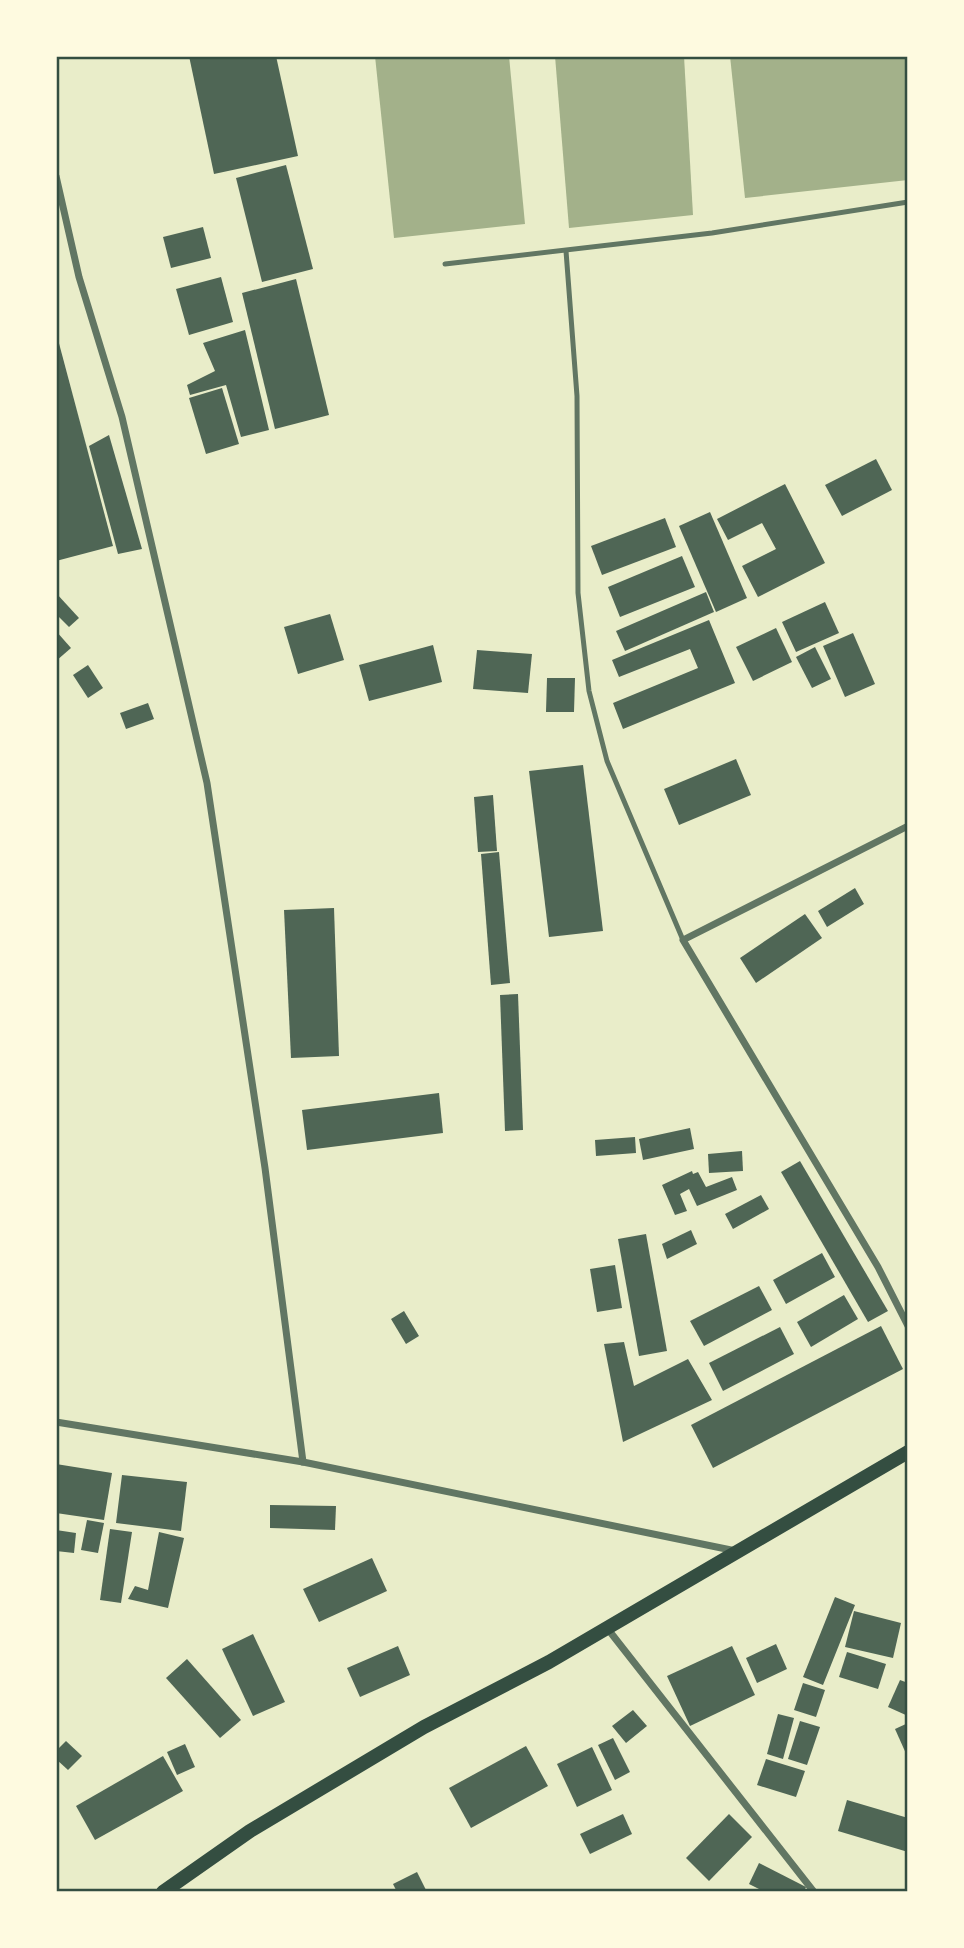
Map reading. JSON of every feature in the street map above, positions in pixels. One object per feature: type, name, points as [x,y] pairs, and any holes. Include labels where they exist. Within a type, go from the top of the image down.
[{"type":"main road","points":[[163,1892],[250,1831],[424,1727],[607,1628],[908,1452]]},
{"type":"street","points":[[56,176],[79,276],[122,417],[207,783],[265,1168],[303,1462]]},
{"type":"street","points":[[908,826],[683,940],[878,1267],[908,1326]]},
{"type":"street","points":[[56,1422],[303,1462],[740,1552]]},
{"type":"street","points":[[607,1628],[814,1892]]},
{"type":"lane","points":[[445,264],[712,233],[908,202]]},
{"type":"lane","points":[[566,251],[577,397],[578,593],[589,691],[607,761],[683,940]]},
{"type":"shaded area","points":[[375,56],[509,56],[525,224],[394,238]]},
{"type":"shaded area","points":[[555,56],[684,56],[693,215],[569,228]]},
{"type":"shaded area","points":[[730,56],[908,56],[908,180],[745,198]]},
{"type":"building","points":[[189,56],[276,56],[298,156],[214,174]]},
{"type":"building","points":[[286,165],[313,269],[262,282],[236,178]]},
{"type":"building","points":[[203,227],[211,258],[171,268],[163,237]]},
{"type":"building","points":[[221,277],[233,322],[189,335],[176,289]]},
{"type":"building","points":[[296,279],[329,415],[275,429],[242,293]]},
{"type":"building","points":[[245,330],[269,430],[241,437],[226,385],[190,395],[187,385],[215,371],[203,343]]},
{"type":"building","points":[[56,332],[113,546],[56,561]]},
{"type":"building","points":[[222,388],[239,444],[206,454],[189,398]]},
{"type":"building","points":[[109,435],[142,549],[118,554],[89,446]]},
{"type":"building","points":[[876,459],[892,490],[842,516],[825,485]]},
{"type":"building","points":[[785,484],[825,563],[758,597],[742,566],[776,549],[762,523],[728,540],[717,519]]},
{"type":"building","points":[[710,512],[747,598],[716,612],[679,526]]},
{"type":"building","points":[[665,518],[676,547],[602,575],[591,546]]},
{"type":"building","points":[[682,556],[695,587],[620,617],[608,587]]},
{"type":"building","points":[[706,592],[714,612],[625,651],[616,631]]},
{"type":"building","points":[[56,593],[79,618],[69,627],[56,614]]},
{"type":"building","points":[[825,602],[839,633],[796,652],[782,622]]},
{"type":"building","points":[[330,614],[344,660],[298,674],[284,627]]},
{"type":"building","points":[[709,620],[735,683],[623,729],[613,703],[698,668],[690,649],[619,677],[612,660]]},
{"type":"building","points":[[776,628],[792,662],[753,681],[736,647]]},
{"type":"building","points":[[56,631],[71,648],[56,661]]},
{"type":"building","points":[[853,633],[875,684],[845,697],[823,646]]},
{"type":"building","points":[[433,645],[442,682],[369,701],[359,665]]},
{"type":"building","points":[[815,647],[831,679],[812,688],[796,657]]},
{"type":"building","points":[[477,650],[532,654],[528,693],[473,689]]},
{"type":"building","points":[[88,665],[103,688],[88,698],[73,675]]},
{"type":"building","points":[[547,678],[575,678],[574,712],[546,712]]},
{"type":"building","points":[[148,703],[154,719],[126,729],[120,713]]},
{"type":"building","points":[[736,759],[751,795],[679,825],[664,789]]},
{"type":"building","points":[[583,765],[603,931],[549,937],[529,771]]},
{"type":"building","points":[[493,795],[497,851],[478,852],[474,797]]},
{"type":"building","points":[[499,852],[510,983],[491,985],[481,854]]},
{"type":"building","points":[[855,888],[864,904],[827,927],[818,911]]},
{"type":"building","points":[[334,908],[339,1056],[291,1058],[284,910]]},
{"type":"building","points":[[805,914],[822,938],[756,983],[740,958]]},
{"type":"building","points":[[518,994],[523,1130],[505,1131],[500,995]]},
{"type":"building","points":[[439,1093],[443,1133],[307,1150],[302,1110]]},
{"type":"building","points":[[690,1128],[694,1149],[643,1160],[639,1139]]},
{"type":"building","points":[[635,1137],[636,1153],[596,1156],[595,1140]]},
{"type":"building","points":[[742,1151],[743,1171],[709,1173],[708,1154]]},
{"type":"building","points":[[800,1161],[888,1311],[868,1322],[781,1172]]},
{"type":"building","points":[[692,1171],[693,1174],[698,1172],[706,1187],[732,1177],[737,1190],[697,1206],[689,1189],[680,1194],[687,1211],[675,1215],[662,1185]]},
{"type":"building","points":[[761,1195],[769,1209],[733,1229],[725,1214]]},
{"type":"building","points":[[691,1230],[697,1244],[667,1259],[662,1244]]},
{"type":"building","points":[[646,1234],[667,1351],[639,1356],[618,1239]]},
{"type":"building","points":[[822,1253],[835,1277],[786,1304],[773,1280]]},
{"type":"building","points":[[615,1265],[622,1308],[597,1312],[590,1269]]},
{"type":"building","points":[[759,1286],[772,1310],[704,1346],[690,1321]]},
{"type":"building","points":[[844,1295],[858,1319],[811,1347],[797,1322]]},
{"type":"building","points":[[404,1311],[419,1336],[406,1344],[391,1319]]},
{"type":"building","points":[[881,1326],[903,1369],[713,1468],[691,1425]]},
{"type":"building","points":[[780,1327],[794,1354],[723,1391],[709,1363]]},
{"type":"building","points":[[624,1342],[634,1386],[688,1359],[712,1400],[623,1442],[604,1344]]},
{"type":"building","points":[[56,1464],[112,1473],[104,1520],[56,1513]]},
{"type":"building","points":[[122,1475],[187,1482],[181,1531],[116,1523]]},
{"type":"building","points":[[270,1505],[336,1506],[335,1530],[270,1528]]},
{"type":"building","points":[[87,1520],[104,1523],[98,1553],[81,1550]]},
{"type":"building","points":[[110,1529],[132,1532],[121,1603],[100,1600]]},
{"type":"building","points":[[56,1530],[76,1533],[74,1553],[56,1551]]},
{"type":"building","points":[[159,1532],[184,1538],[168,1608],[128,1599],[135,1586],[148,1590]]},
{"type":"building","points":[[372,1558],[387,1591],[319,1622],[303,1589]]},
{"type":"building","points":[[835,1597],[855,1605],[823,1685],[803,1677]]},
{"type":"building","points":[[854,1611],[901,1623],[893,1658],[845,1647]]},
{"type":"building","points":[[253,1634],[285,1702],[253,1716],[222,1649]]},
{"type":"building","points":[[776,1644],[787,1669],[757,1683],[746,1658]]},
{"type":"building","points":[[398,1646],[410,1675],[360,1697],[347,1668]]},
{"type":"building","points":[[732,1646],[755,1695],[690,1726],[667,1676]]},
{"type":"building","points":[[847,1652],[886,1664],[878,1689],[839,1677]]},
{"type":"building","points":[[187,1659],[241,1720],[220,1738],[166,1678]]},
{"type":"building","points":[[900,1680],[908,1683],[908,1716],[888,1707]]},
{"type":"building","points":[[803,1683],[825,1690],[816,1717],[794,1710]]},
{"type":"building","points":[[633,1710],[647,1726],[626,1743],[612,1726]]},
{"type":"building","points":[[778,1714],[794,1718],[783,1759],[767,1754]]},
{"type":"building","points":[[800,1721],[820,1727],[807,1765],[788,1759]]},
{"type":"building","points":[[908,1723],[908,1758],[895,1729]]},
{"type":"building","points":[[613,1738],[630,1772],[615,1780],[598,1745]]},
{"type":"building","points":[[66,1741],[82,1756],[68,1770],[56,1759],[56,1751]]},
{"type":"building","points":[[185,1744],[195,1767],[177,1775],[167,1752]]},
{"type":"building","points":[[526,1746],[548,1786],[471,1828],[449,1788]]},
{"type":"building","points":[[592,1747],[612,1790],[577,1807],[557,1764]]},
{"type":"building","points":[[163,1756],[183,1791],[95,1840],[76,1806]]},
{"type":"building","points":[[766,1759],[805,1771],[796,1797],[757,1785]]},
{"type":"building","points":[[847,1800],[908,1818],[908,1852],[838,1831]]},
{"type":"building","points":[[623,1814],[632,1834],[590,1854],[580,1834]]},
{"type":"building","points":[[729,1814],[752,1837],[709,1881],[686,1858]]},
{"type":"building","points":[[759,1863],[806,1887],[804,1892],[765,1892],[749,1884]]},
{"type":"building","points":[[417,1872],[427,1892],[397,1892],[393,1884]]}]
